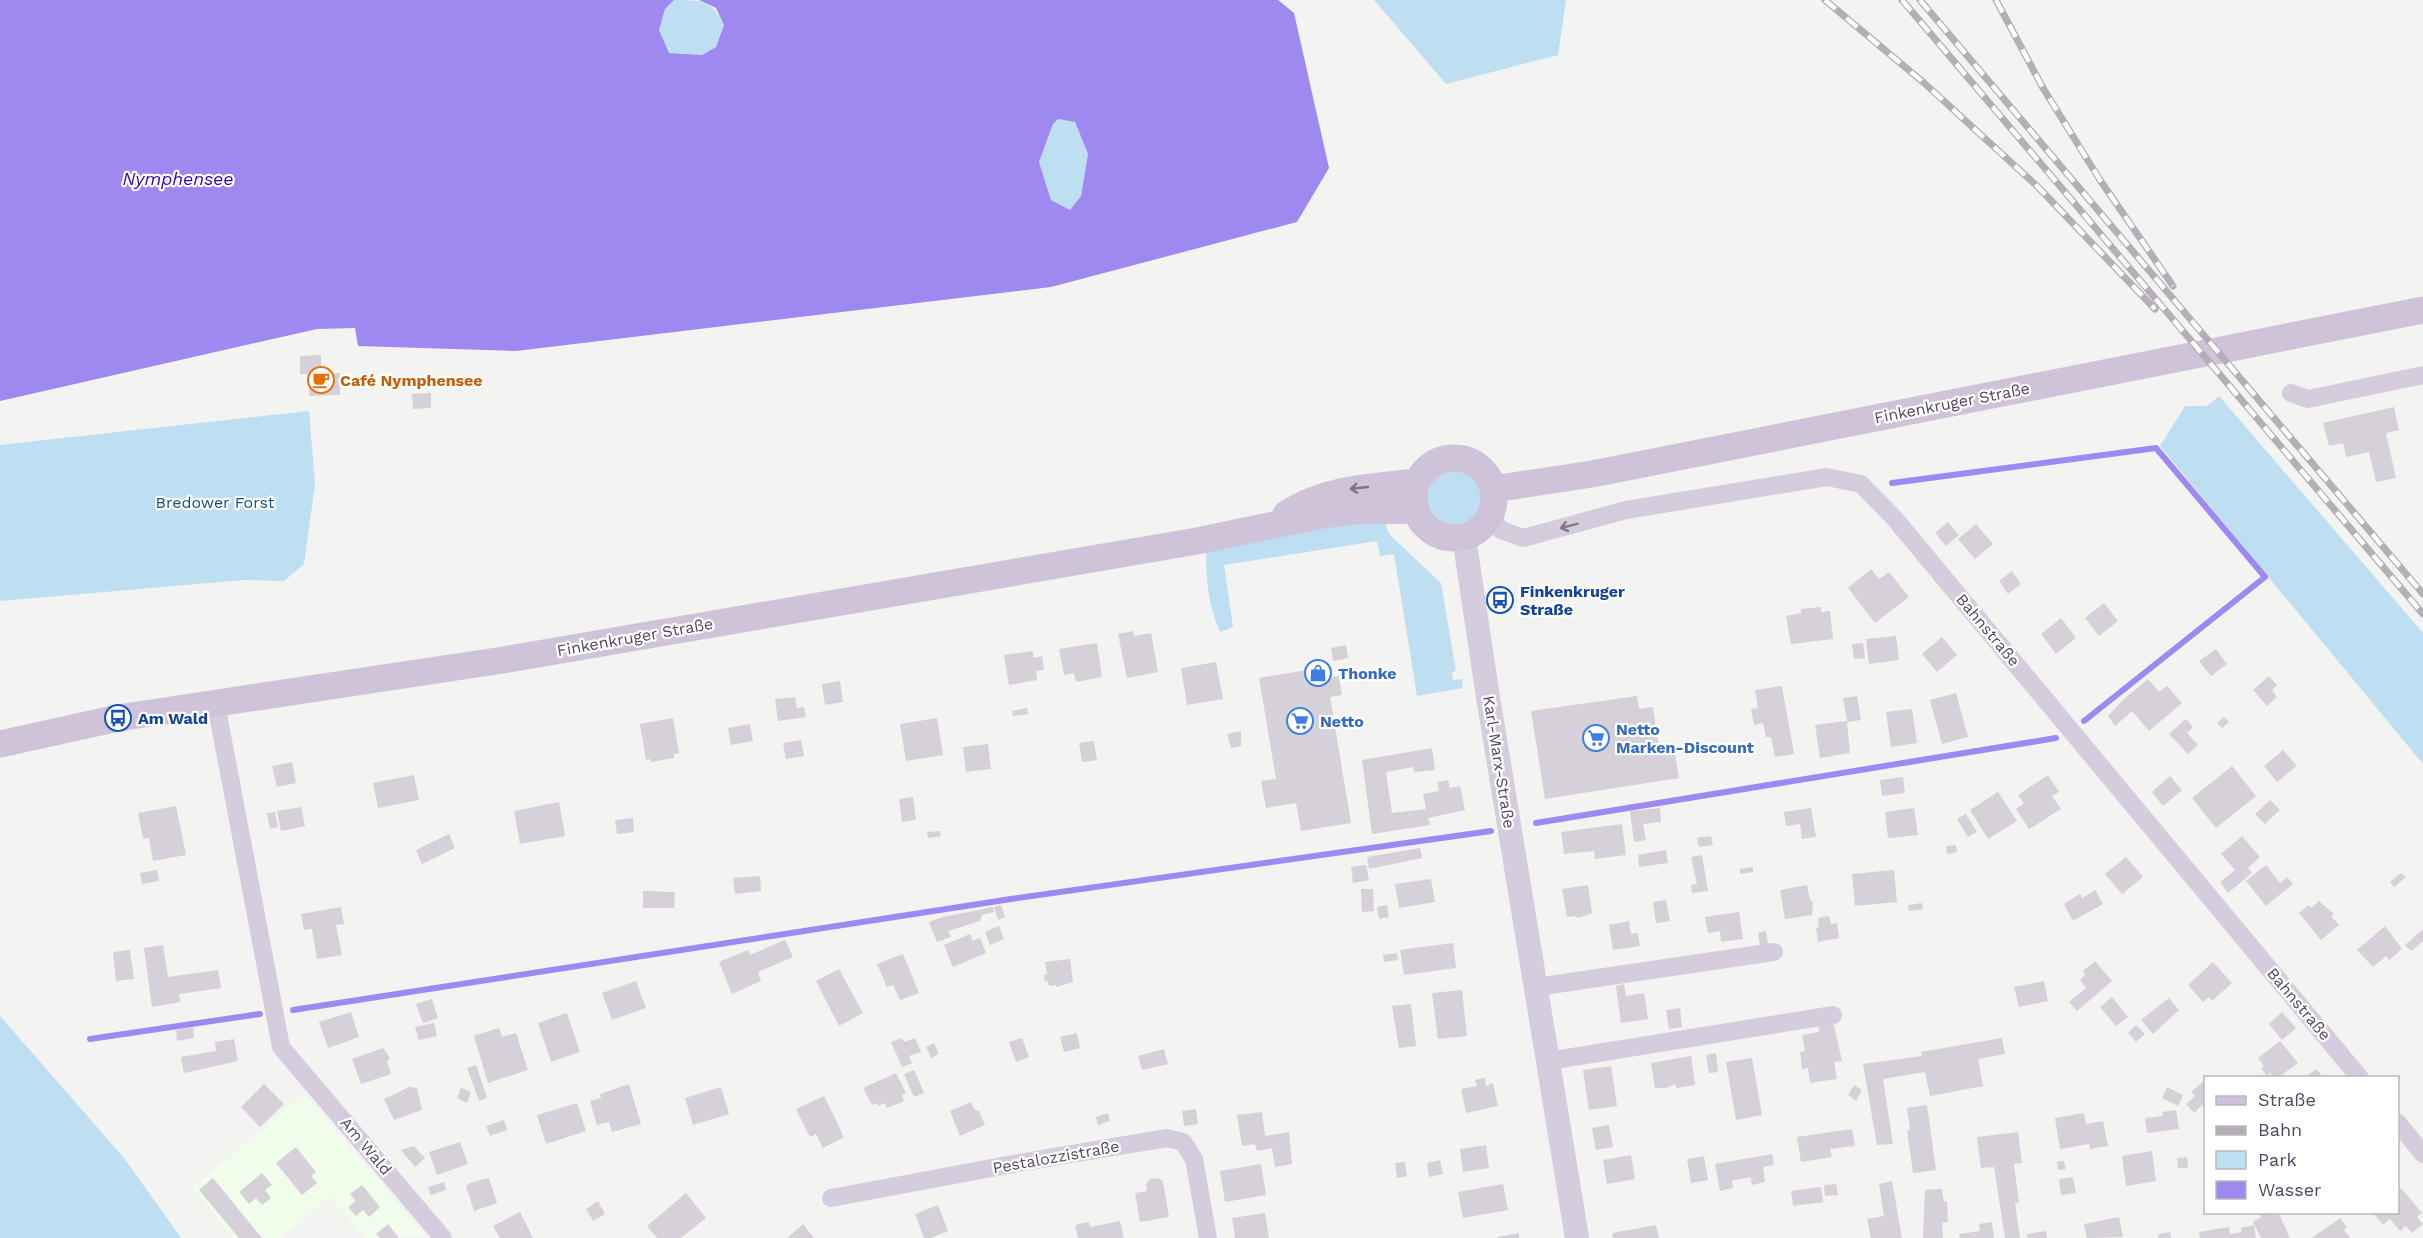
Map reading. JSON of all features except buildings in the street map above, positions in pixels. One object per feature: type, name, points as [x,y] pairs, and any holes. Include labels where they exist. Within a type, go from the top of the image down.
[{"type":"main road","name":"Finkenkruger Straße","points":[[1492,502],[1592,474],[2423,310]]},
{"type":"main road","points":[[1458,458],[1477,465],[1484,471],[1492,502],[1480,529],[1464,537],[1444,537],[1426,527],[1416,510],[1414,496],[1417,482],[1426,469],[1440,460],[1458,458]]},
{"type":"main road","name":"Finkenkruger Straße","points":[[1269,526],[1320,496],[1342,490],[1417,482]]},
{"type":"main road","name":"Finkenkruger Straße","points":[[0,744],[118,718],[503,660],[1197,541],[1355,511],[1416,510]]},
{"type":"street","points":[[2291,393],[2308,399],[2423,375]]},
{"type":"street","name":"Bahnstraße","points":[[1492,502],[1501,530],[1523,538],[1626,510],[1827,477],[1861,484],[1895,519],[2359,1076]]},
{"type":"street","name":"Karl-Marx-Straße","points":[[1464,537],[1577,1238]]},
{"type":"street","name":"Am Wald","points":[[216,704],[281,1047],[443,1238]]},
{"type":"street","points":[[1536,987],[1774,952]]},
{"type":"street","points":[[1548,1061],[1833,1015]]},
{"type":"street","points":[[2399,1125],[2423,1154]]},
{"type":"street","name":"Pestalozzistraße","points":[[831,1198],[1167,1138],[1183,1142],[1194,1159],[1208,1238]]},
{"type":"shaded area","points":[[304,1093],[425,1236],[365,1238],[330,1197],[281,1238],[234,1238],[192,1188]]},
{"type":"green space","points":[[674,0],[699,1],[715,11],[724,25],[716,47],[702,55],[669,53],[659,30],[665,9]]},
{"type":"green space","points":[[1374,0],[1566,0],[1558,55],[1446,84]]},
{"type":"green space","points":[[1058,119],[1075,122],[1088,154],[1081,196],[1070,210],[1051,200],[1039,162],[1053,124]]},
{"type":"green space","points":[[2219,396],[2423,633],[2423,764],[2160,446],[2185,406],[2207,406]]},
{"type":"green space","name":"Bredower Forst","points":[[309,411],[315,484],[304,564],[284,581],[244,580],[0,601],[0,445]]},
{"type":"green space","points":[[1450,468],[1462,468],[1473,473],[1481,481],[1486,498],[1484,510],[1473,523],[1462,528],[1450,528],[1439,523],[1431,515],[1426,504],[1426,492],[1431,481],[1439,473]]},
{"type":"green space","points":[[1384,517],[1388,532],[1393,538],[1441,583],[1456,671],[1452,672],[1453,680],[1462,679],[1463,688],[1417,696],[1394,554],[1380,556],[1377,541],[1224,565],[1233,627],[1220,632],[1208,591],[1206,549]]},
{"type":"green space","points":[[0,1016],[124,1158],[181,1238],[0,1238]]},
{"type":"water","name":"Nymphensee","points":[[0,0],[674,0],[665,9],[659,30],[669,53],[702,55],[716,47],[724,25],[716,8],[699,0],[1278,0],[1294,13],[1329,168],[1297,222],[1051,287],[516,351],[358,346],[355,328],[317,329],[0,401]],"holes":[[[1058,119],[1075,122],[1088,154],[1081,196],[1070,210],[1051,200],[1039,162],[1053,124]]]},
{"type":"waterway","points":[[1892,483],[2156,448],[2265,577],[2084,721]]},
{"type":"waterway","points":[[1536,823],[2056,738]]},
{"type":"waterway","points":[[293,1010],[1011,899],[1491,831]]},
{"type":"waterway","points":[[90,1039],[260,1014]]},
{"type":"railway","points":[[1825,0],[1923,82],[2038,187],[2155,309]]},
{"type":"railway","points":[[1902,0],[2423,614]]},
{"type":"railway","points":[[1920,0],[2423,594]]},
{"type":"railway","points":[[1996,0],[2043,88],[2100,180],[2173,286]]},
{"type":"place","name":"Café Nymphensee","points":[[321,380]]},
{"type":"place","name":"Finkenkruger Straße","points":[[1500,600]]},
{"type":"place","name":"Thonke","points":[[1318,673]]},
{"type":"place","name":"Am Wald","points":[[118,718]]},
{"type":"place","name":"Netto","points":[[1300,721]]},
{"type":"place","name":"Netto Marken-Discount","points":[[1596,738]]}]
